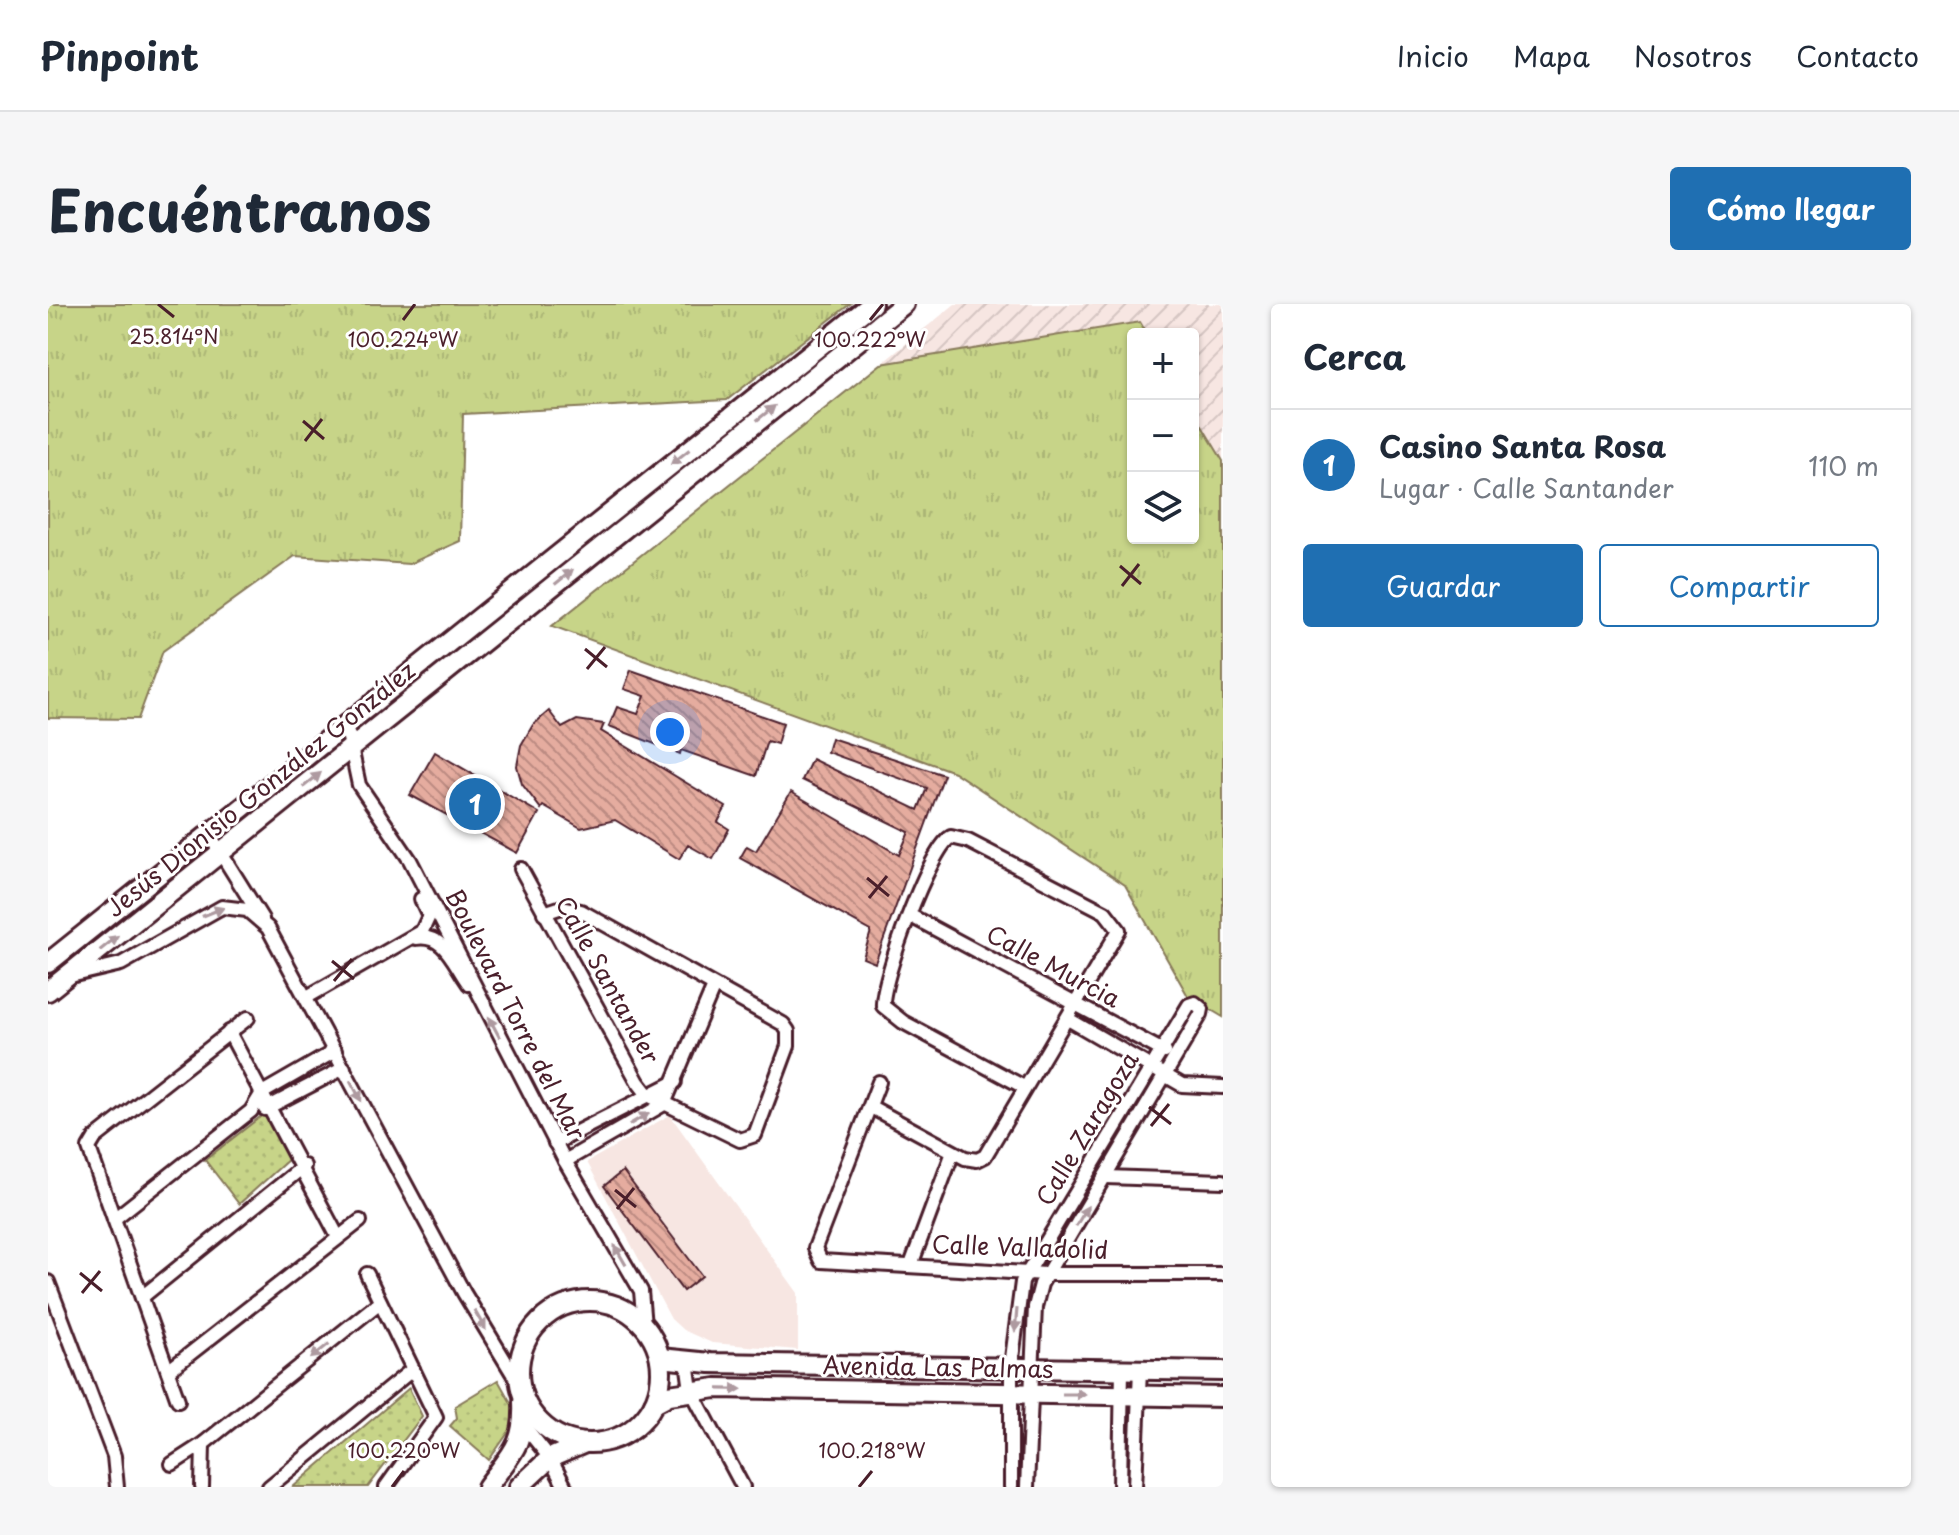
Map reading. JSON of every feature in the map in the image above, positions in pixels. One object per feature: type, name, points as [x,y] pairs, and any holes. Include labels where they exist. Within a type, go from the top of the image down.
[{"type":"main road","name":"Jesús Dionisio González González","points":[[48,963],[872,304]]},
{"type":"main road","name":"Jesús Dionisio González González","points":[[48,991],[904,304]]},
{"type":"main road","points":[[487,1487],[520,1442],[525,1427],[521,1389],[519,1363],[524,1343],[535,1326],[551,1312],[579,1302],[610,1304],[629,1313],[644,1326],[660,1358],[659,1388],[654,1403],[642,1420],[626,1434],[606,1442],[585,1443],[565,1439],[546,1429],[532,1414],[521,1389]]},
{"type":"main road","name":"Avenida Las Palmas","points":[[660,1358],[1223,1371]]},
{"type":"main road","name":"Avenida Las Palmas","points":[[654,1403],[669,1395],[691,1390],[1223,1397]]},
{"type":"main road","points":[[519,1487],[550,1458],[585,1443]]},
{"type":"street","name":"Boulevard Torre del Mar","points":[[346,724],[349,751],[359,785],[396,844],[410,860],[555,1143],[641,1291],[645,1305],[644,1326]]},
{"type":"street","points":[[209,834],[307,997],[464,1293],[521,1389]]},
{"type":"street","points":[[879,1082],[871,1107],[953,1152],[980,1158],[989,1151],[1119,930],[1105,912],[968,841],[951,837],[939,846],[884,987],[883,1006],[903,1022],[1024,1087]]},
{"type":"street","points":[[307,997],[412,938],[426,926],[429,916],[396,844]]},
{"type":"street","name":"Calle Santander","points":[[521,869],[648,1095],[740,1140],[750,1139],[759,1128],[788,1046],[788,1031],[776,1019],[714,986]]},
{"type":"street","points":[[67,977],[121,964],[222,907],[247,910],[268,928]]},
{"type":"street","points":[[544,913],[562,907],[581,911],[714,986],[664,1104],[565,1161]]},
{"type":"street","name":"Calle Murcia","points":[[911,916],[1174,1057]]},
{"type":"street","points":[[412,938],[430,937],[440,942],[476,993]]},
{"type":"street","name":"Calle Zaragoza","points":[[1011,1487],[1011,1366],[1019,1290],[1026,1273],[1161,1049],[1187,1008],[1192,1003],[1198,1005],[1202,1009],[1200,1017],[1046,1274],[1036,1299],[1027,1487]]},
{"type":"street","points":[[178,1400],[89,1146],[248,1018]]},
{"type":"street","name":"Calle Murcia","points":[[1068,1019],[1182,1085],[1223,1087]]},
{"type":"street","points":[[229,1032],[304,1166],[338,1237]]},
{"type":"street","points":[[114,1219],[251,1111],[262,1093],[335,1051]]},
{"type":"street","points":[[251,1111],[271,1108],[344,1068]]},
{"type":"street","points":[[555,1143],[675,1082]]},
{"type":"street","name":"Calle Valladolid","points":[[871,1107],[815,1248],[817,1258],[825,1263],[1046,1274],[1223,1274]]},
{"type":"street","points":[[606,1116],[615,1132]]},
{"type":"street","points":[[911,1265],[953,1152]]},
{"type":"street","points":[[142,1297],[304,1166]]},
{"type":"street","points":[[1106,1177],[1223,1181]]},
{"type":"street","points":[[168,1371],[360,1221]]},
{"type":"street","points":[[367,1274],[436,1418],[386,1487]]},
{"type":"street","points":[[48,1282],[51,1303],[114,1456],[117,1487]]},
{"type":"street","points":[[172,1464],[203,1444],[380,1302]]},
{"type":"street","points":[[687,1361],[691,1390],[743,1487]]},
{"type":"street","points":[[1120,1487],[1131,1368]]},
{"type":"street","points":[[274,1485],[413,1369]]},
{"type":"street","points":[[1130,1395],[1135,1487]]},
{"type":"street","points":[[525,1427],[550,1458],[565,1487]]},
{"type":"street","points":[[202,1487],[203,1444]]},
{"type":"shaded area","points":[[955,304],[1223,304],[1223,461],[1199,421],[1199,328],[1144,328],[1140,322],[881,364]]},
{"type":"shaded area","points":[[670,1115],[798,1293],[798,1350],[712,1343],[683,1330],[671,1319],[587,1162]]},
{"type":"green space","points":[[48,304],[850,304],[727,400],[463,414],[460,541],[409,564],[295,556],[163,651],[138,719],[48,718]]},
{"type":"green space","points":[[1140,322],[1144,328],[1127,328],[1127,544],[1199,544],[1199,421],[1223,461],[1223,1017],[1188,996],[1125,885],[954,772],[552,626],[881,364]]},
{"type":"green space","points":[[264,1114],[290,1158],[239,1204],[205,1160]]},
{"type":"green space","points":[[498,1380],[519,1417],[489,1460],[450,1426],[457,1418],[455,1406]]},
{"type":"green space","points":[[409,1388],[422,1416],[368,1487],[293,1487]]},
{"type":"building","points":[[631,670],[783,723],[777,744],[767,741],[756,776],[681,750],[680,754],[609,726],[617,707],[638,714],[645,696],[624,689]]},
{"type":"building","points":[[549,711],[562,728],[577,720],[604,724],[601,731],[726,807],[718,822],[729,829],[713,859],[688,845],[679,859],[615,820],[581,828],[543,806],[541,809],[522,784],[517,766],[521,745],[533,725]]},
{"type":"building","points":[[831,738],[944,775],[875,963],[863,958],[871,931],[740,858],[747,846],[756,851],[791,792],[899,855],[909,832],[802,780],[812,759],[918,810],[927,788],[827,752]]},
{"type":"building","points":[[435,752],[539,813],[517,853],[410,795]]},
{"type":"building","points":[[623,1171],[702,1276],[683,1291],[604,1186]]},
{"type":"place","name":"Casino Santa Rosa","points":[[475,804]]}]
